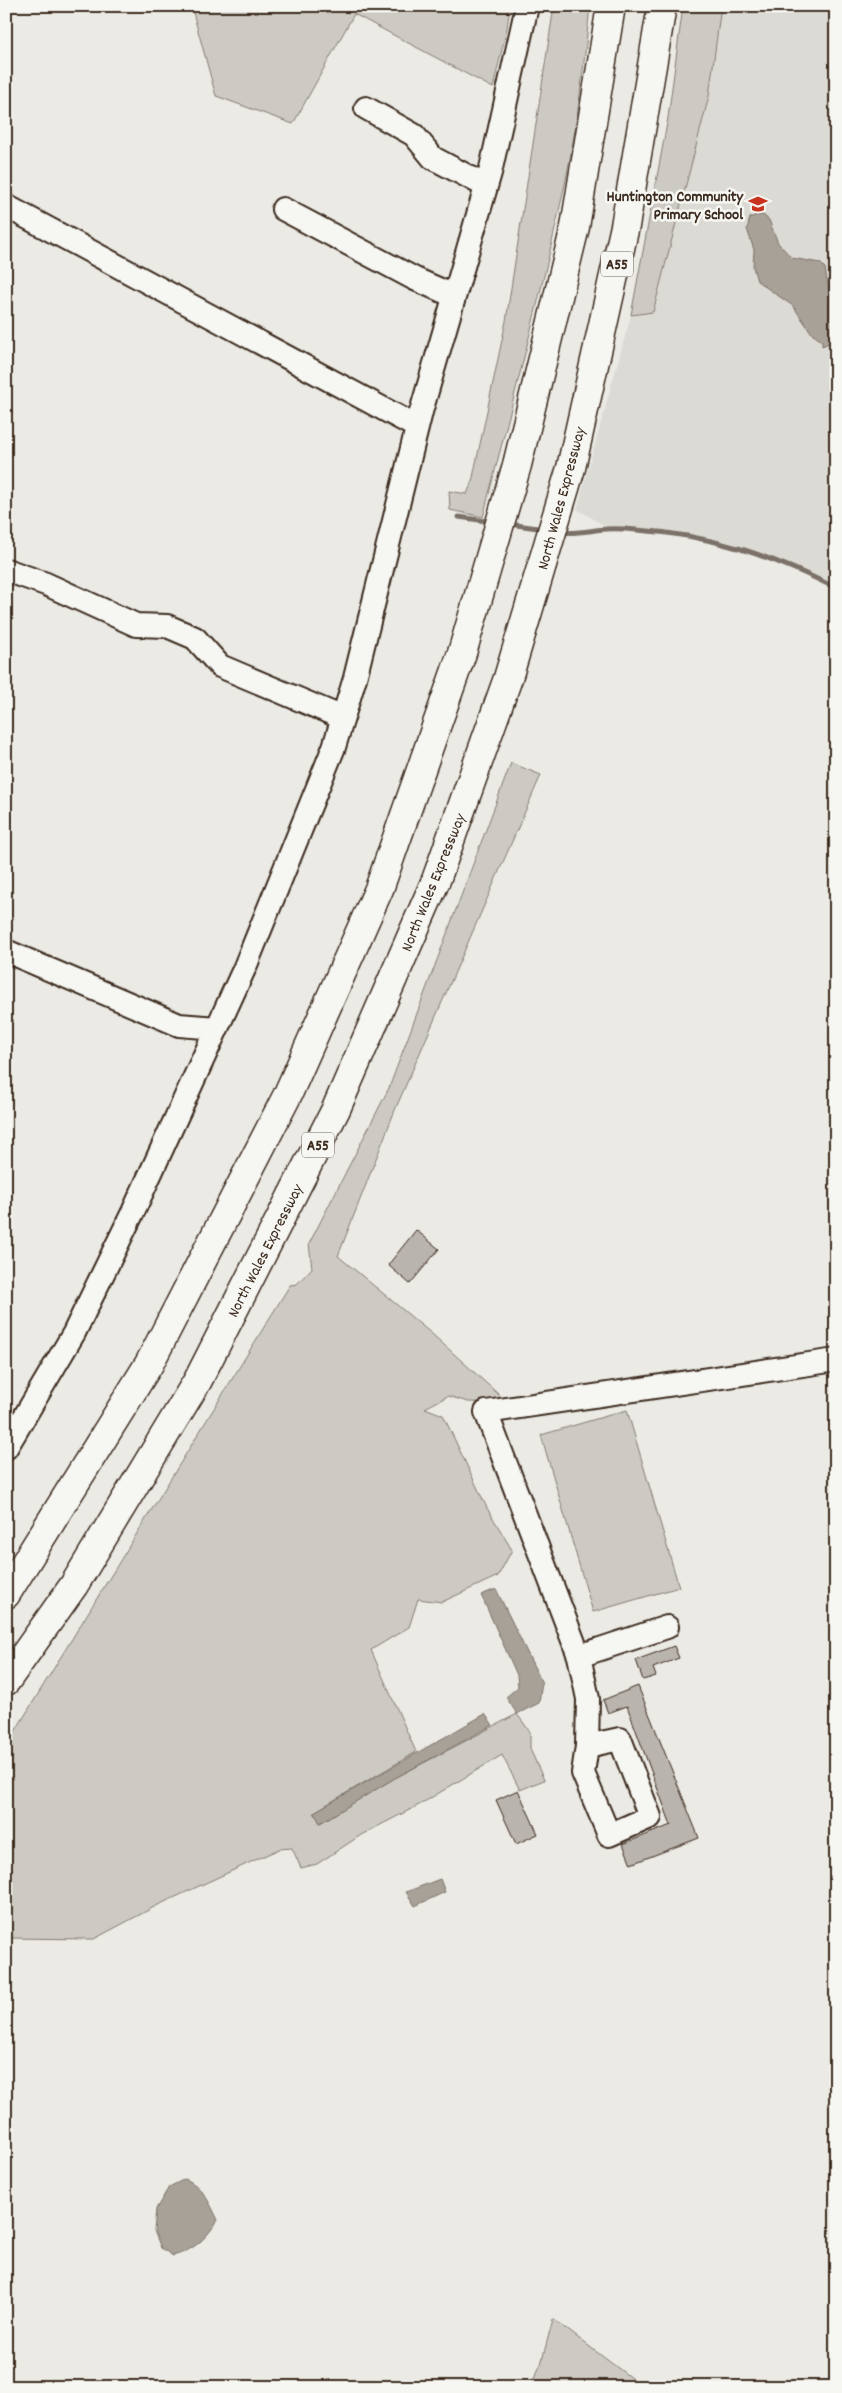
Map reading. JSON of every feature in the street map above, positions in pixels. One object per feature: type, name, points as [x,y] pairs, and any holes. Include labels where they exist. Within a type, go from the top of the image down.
[{"type":"highway","points":[[6,1594],[149,1364],[287,1096],[378,889],[462,654],[503,516],[575,227],[611,6]]},
{"type":"highway","name":"North Wales Expressway","points":[[6,1681],[74,1585],[198,1380],[336,1110],[436,880],[508,678],[557,520],[574,458],[625,226],[662,6]]},
{"type":"lane","points":[[6,1448],[74,1333],[133,1212],[218,1028],[245,967],[312,802],[343,718],[355,678],[417,427],[486,186],[525,21],[526,6]]},
{"type":"lane","points":[[366,108],[414,135],[433,158],[486,186]]},
{"type":"lane","points":[[6,206],[417,427]]},
{"type":"lane","points":[[283,209],[415,279],[454,296]]},
{"type":"lane","points":[[6,570],[46,584],[136,625],[167,626],[195,638],[220,666],[343,718]]},
{"type":"lane","points":[[6,951],[179,1025],[218,1028]]},
{"type":"lane","points":[[587,1746],[588,1700],[579,1656],[486,1412],[836,1360]]},
{"type":"lane","points":[[579,1656],[667,1626]]},
{"type":"shaded area","points":[[186,6],[510,6],[507,28],[493,88],[354,14],[293,124],[216,96],[192,9]]},
{"type":"shaded area","points":[[554,6],[590,6],[577,115],[566,179],[547,264],[483,517],[450,510],[449,491],[467,494],[472,482],[506,321]]},
{"type":"shaded area","points":[[683,6],[721,6],[709,96],[653,312],[631,315],[668,118]]},
{"type":"shaded area","name":"Huntington Community Primary School","points":[[721,6],[836,6],[836,588],[795,567],[749,550],[653,531],[608,528],[577,509],[631,315],[653,311],[709,96]]},
{"type":"shaded area","points":[[756,215],[763,215],[769,220],[778,243],[792,258],[820,263],[825,268],[829,292],[836,304],[836,340],[822,346],[822,341],[813,335],[793,306],[757,281],[753,267],[754,250],[747,229],[750,218]]},
{"type":"shaded area","points":[[511,763],[541,775],[395,1110],[338,1256],[432,1334],[508,1403],[468,1402],[448,1396],[425,1408],[443,1415],[487,1508],[512,1550],[498,1576],[442,1602],[418,1599],[409,1627],[371,1650],[416,1752],[314,1812],[320,1823],[395,1778],[517,1714],[530,1732],[530,1749],[544,1780],[520,1790],[502,1755],[419,1805],[361,1835],[317,1864],[301,1868],[292,1848],[279,1849],[156,1906],[94,1939],[6,1938],[6,1746],[290,1285],[297,1284],[312,1268],[309,1244],[389,1088]]},
{"type":"shaded area","points":[[627,1410],[679,1587],[593,1612],[541,1435]]},
{"type":"shaded area","points":[[496,1589],[542,1683],[539,1703],[517,1714],[506,1697],[518,1687],[517,1675],[481,1595]]},
{"type":"shaded area","points":[[485,1714],[493,1725],[395,1778],[320,1823],[314,1812]]},
{"type":"shaded area","points":[[440,1879],[445,1892],[415,1906],[406,1892]]},
{"type":"shaded area","points":[[185,2179],[197,2186],[209,2202],[218,2220],[199,2243],[187,2251],[173,2256],[161,2248],[154,2231],[156,2209],[169,2187]]},
{"type":"shaded area","points":[[553,2319],[643,2387],[530,2387],[541,2364]]},
{"type":"building","points":[[416,1230],[439,1249],[410,1284],[388,1265]]},
{"type":"building","points":[[674,1646],[679,1658],[653,1668],[656,1676],[643,1680],[636,1660]]},
{"type":"building","points":[[638,1686],[699,1838],[631,1864],[623,1844],[671,1825],[627,1706],[608,1713],[603,1700]]},
{"type":"building","points":[[518,1790],[538,1834],[516,1844],[496,1800]]},
{"type":"waterway","points":[[459,517],[493,522]]},
{"type":"waterway","points":[[509,524],[545,529]]},
{"type":"waterway","points":[[561,532],[572,533],[622,529],[664,533],[715,542],[763,556],[836,588]]},
{"type":"place","name":"Huntington Community Primary School","points":[[758,204]]}]
